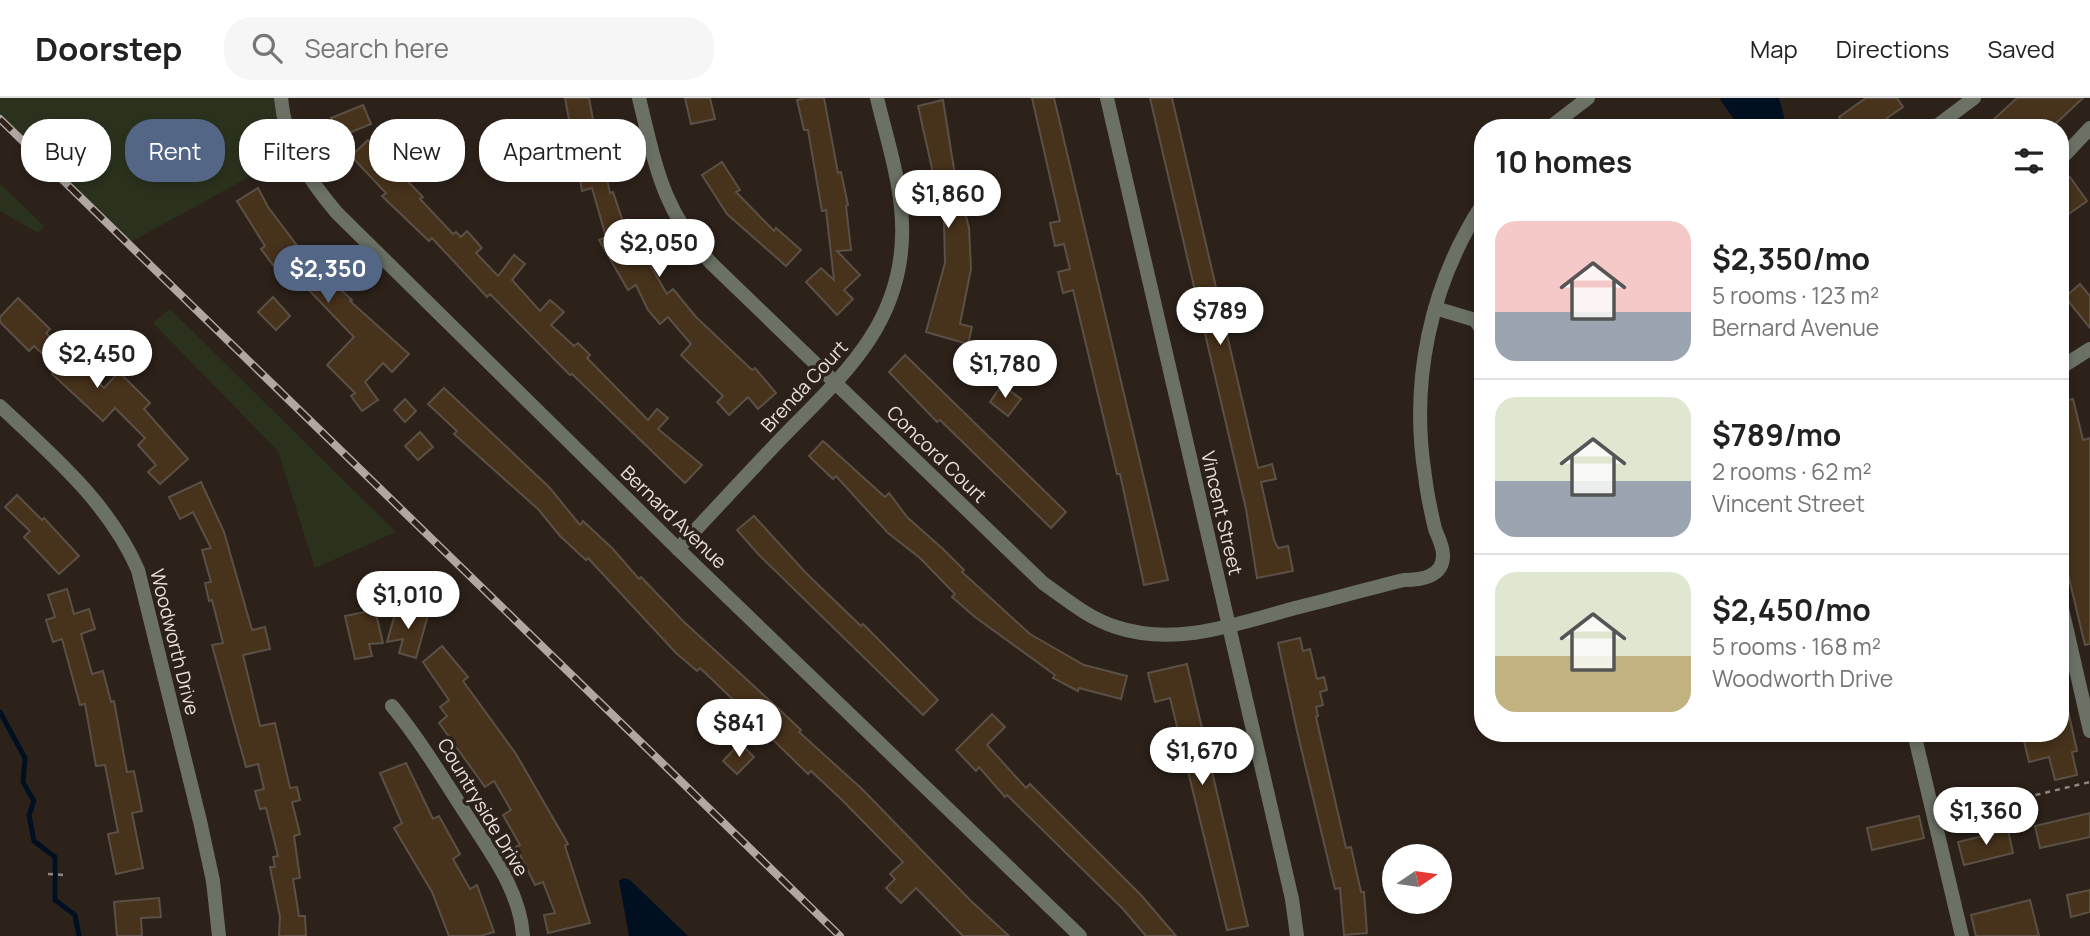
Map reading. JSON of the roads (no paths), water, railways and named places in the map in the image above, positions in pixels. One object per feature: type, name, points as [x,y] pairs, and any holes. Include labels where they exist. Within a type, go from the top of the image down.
[{"type":"street","name":"Bernard Avenue","points":[[281,98],[287,129],[300,163],[312,184],[337,213],[678,549],[1080,936]]},
{"type":"street","name":"Concord Court","points":[[639,98],[665,197],[684,230],[712,264],[1043,583],[1087,615],[1117,628],[1163,635],[1194,634],[1404,580],[1421,580],[1433,576],[1440,567],[1443,554],[1425,478],[1419,426],[1425,351],[1435,308]]},
{"type":"street","name":"Brenda Court","points":[[678,549],[836,383],[868,346],[879,327],[893,290],[901,251],[900,192],[877,98]]},
{"type":"street","name":"Vincent Street","points":[[1107,98],[1292,899],[1297,936]]},
{"type":"street","points":[[1561,119],[1588,98]]},
{"type":"street","points":[[1946,119],[1974,98]]},
{"type":"street","points":[[2069,150],[2090,128]]},
{"type":"street","points":[[1474,219],[1455,252],[1435,308],[1474,320]]},
{"type":"street","points":[[2069,363],[2090,349]]},
{"type":"street","name":"Woodworth Drive","points":[[0,406],[102,507],[122,537],[138,570],[200,821],[213,881],[219,936]]},
{"type":"street","points":[[2069,639],[2090,730]]},
{"type":"street","name":"Countryside Drive","points":[[392,706],[420,741],[501,869],[517,902],[523,936]]},
{"type":"street","points":[[1916,742],[1962,936]]},
{"type":"water","points":[[1719,98],[1779,98],[1785,119],[1734,119]]},
{"type":"water","points":[[624,878],[630,880],[688,936],[629,936],[619,881]]},
{"type":"waterway","points":[[0,712],[25,758],[23,782],[34,801],[29,815],[34,841],[55,857],[55,900],[75,915],[79,936]]},
{"type":"railway","points":[[0,119],[840,936]]}]
